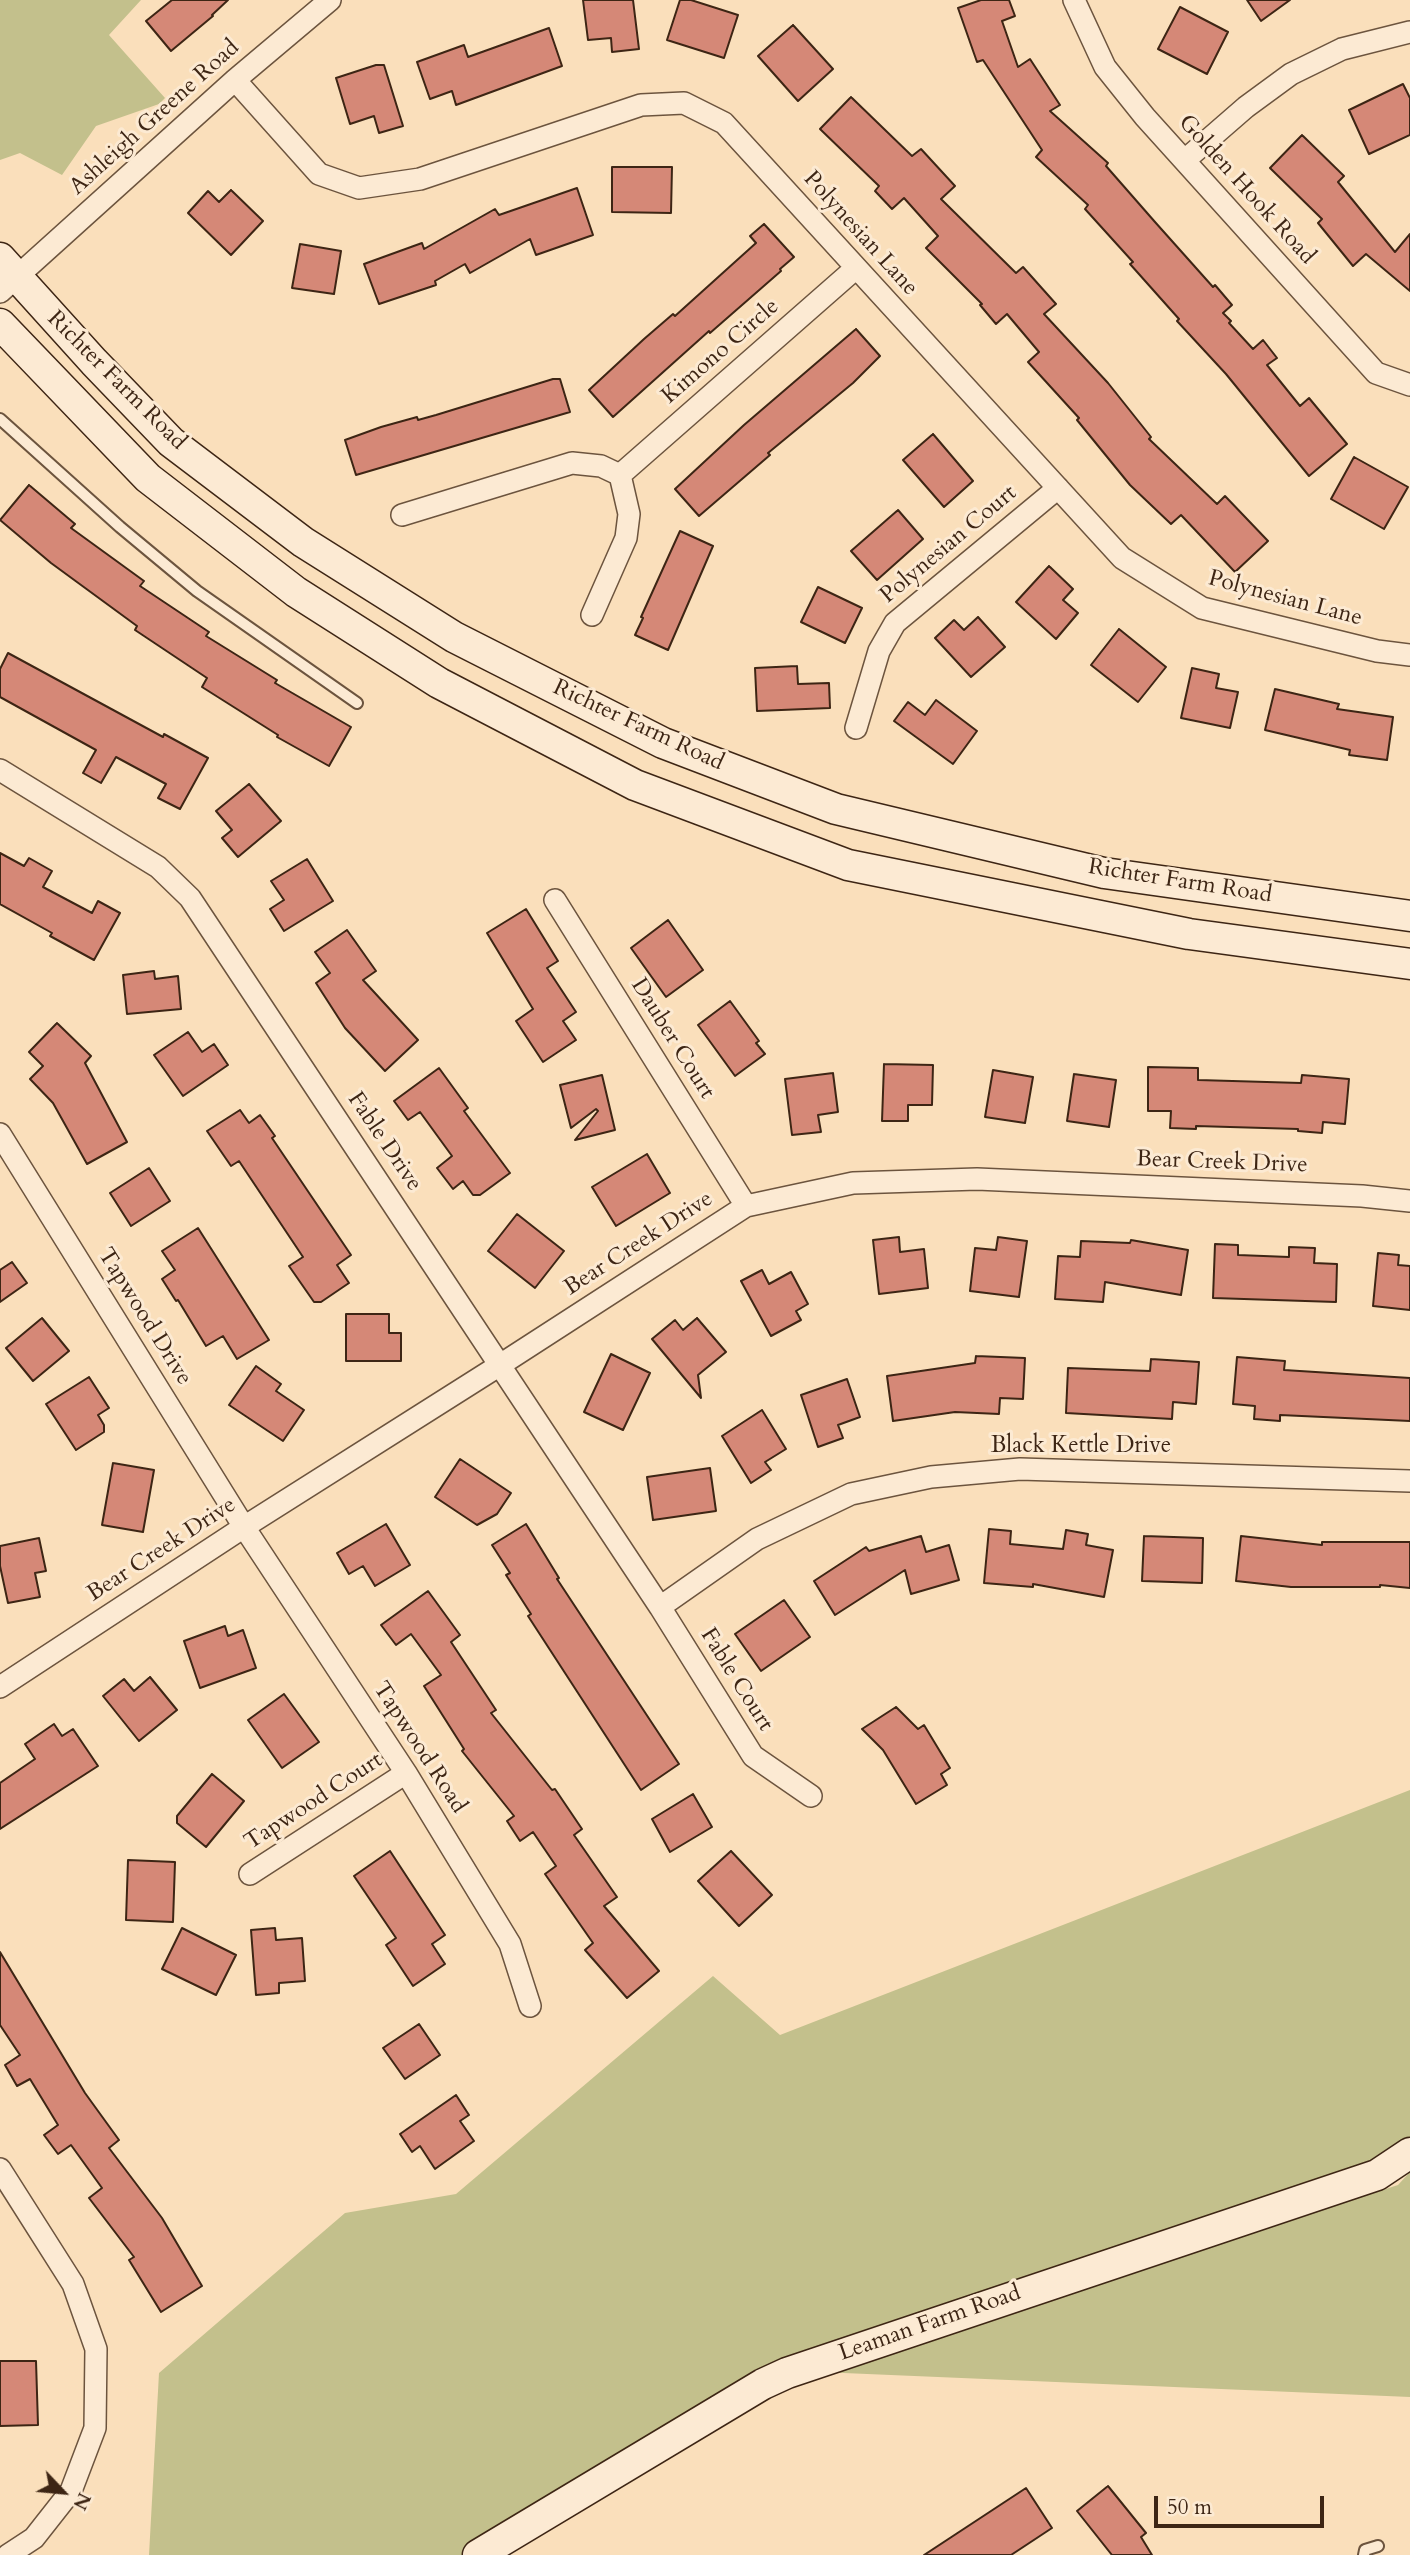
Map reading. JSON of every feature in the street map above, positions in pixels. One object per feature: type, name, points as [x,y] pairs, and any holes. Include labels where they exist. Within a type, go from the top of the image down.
[{"type":"main road","name":"Richter Farm Road","points":[[5,276],[172,442],[303,542],[454,637],[663,743],[836,809],[1104,873],[1410,916]]},
{"type":"main road","name":"Richter Farm Road","points":[[0,324],[148,478],[296,592],[439,683],[635,785],[848,865],[1189,934],[1410,964]]},
{"type":"main road","name":"Leaman Farm Road","points":[[478,2555],[787,2372],[1377,2175],[1410,2153]]},
{"type":"street","name":"Ashleigh Greene Road","points":[[5,276],[330,0]]},
{"type":"street","name":"Golden Hook Road","points":[[1074,0],[1105,67],[1144,117],[1376,373],[1410,385]]},
{"type":"street","points":[[1185,160],[1246,107],[1291,74],[1342,49],[1410,32]]},
{"type":"street","name":"Polynesian Lane","points":[[235,80],[319,174],[359,188],[420,179],[641,105],[684,103],[724,123],[1122,558],[1202,608],[1377,651],[1410,655]]},
{"type":"street","name":"Kimono Circle","points":[[620,475],[856,268]]},
{"type":"street","points":[[402,514],[572,463],[601,466],[620,475],[629,514],[626,538],[592,615]]},
{"type":"street","name":"Polynesian Court","points":[[856,728],[879,651],[895,623],[1058,488]]},
{"type":"street","name":"Fable Drive","points":[[0,770],[158,867],[191,898],[660,1607]]},
{"type":"street","name":"Dauber Court","points":[[555,900],[746,1206]]},
{"type":"street","name":"Tapwood Drive","points":[[0,1134],[244,1527]]},
{"type":"street","name":"Bear Creek Drive","points":[[0,1687],[244,1527],[746,1206],[853,1183],[976,1179],[1362,1195],[1410,1201]]},
{"type":"street","name":"Black Kettle Drive","points":[[660,1607],[757,1539],[850,1494],[931,1477],[1020,1469],[1410,1481]]},
{"type":"street","name":"Tapwood Road","points":[[244,1527],[405,1773],[510,1944],[530,2007]]},
{"type":"street","name":"Fable Court","points":[[660,1607],[753,1756],[811,1796]]},
{"type":"street","name":"Tapwood Court","points":[[250,1874],[405,1773]]},
{"type":"street","points":[[0,2169],[73,2284],[96,2349],[95,2428],[71,2491],[34,2538],[8,2555]]},
{"type":"lane","points":[[0,419],[120,527],[197,591],[357,704]]},
{"type":"lane","points":[[1364,2555],[1365,2550],[1378,2546]]},
{"type":"shaded area","points":[[0,0],[141,0],[109,35],[165,98],[159,104],[96,126],[62,175],[20,153],[0,160]]},
{"type":"shaded area","points":[[1410,1790],[1410,2137],[1376,2164],[891,2321],[761,2373],[480,2555],[149,2555],[159,2373],[345,2213],[456,2194],[713,1976],[780,2035]]},
{"type":"shaded area","points":[[1410,2172],[1410,2397],[820,2372],[1398,2185]]},
{"type":"building","points":[[172,0],[228,0],[171,51],[146,21]]},
{"type":"building","points":[[583,0],[633,0],[639,49],[612,52],[611,38],[588,40]]},
{"type":"building","points":[[680,0],[691,0],[738,15],[724,58],[667,40]]},
{"type":"building","points":[[981,0],[1009,0],[1015,16],[1002,21],[1018,67],[1030,59],[1060,105],[1050,111],[1108,163],[1106,166],[1155,222],[1213,287],[1215,285],[1232,305],[1223,313],[1253,349],[1263,340],[1277,358],[1267,365],[1300,406],[1309,398],[1347,444],[1309,476],[1226,374],[1130,264],[1133,262],[1085,209],[1088,205],[1036,157],[1042,150],[983,60],[977,62],[958,8]]},
{"type":"building","points":[[1247,0],[1290,0],[1261,21]]},
{"type":"building","points":[[1180,7],[1228,32],[1207,74],[1158,49]]},
{"type":"building","points":[[793,25],[833,69],[798,101],[758,56]]},
{"type":"building","points":[[549,28],[562,66],[456,105],[452,91],[430,99],[417,62],[464,45],[468,57]]},
{"type":"building","points":[[384,65],[403,126],[379,133],[374,116],[350,124],[336,78]]},
{"type":"building","points":[[1403,84],[1410,98],[1410,135],[1369,154],[1349,110]]},
{"type":"building","points":[[851,97],[912,156],[921,149],[955,186],[941,199],[1016,273],[1023,267],[1056,304],[1044,314],[1108,383],[1151,437],[1149,439],[1217,504],[1225,496],[1268,541],[1235,572],[1181,515],[1171,524],[1130,485],[1077,420],[1079,418],[1028,362],[1039,352],[1007,314],[996,324],[980,305],[982,304],[926,248],[938,236],[904,198],[892,209],[875,191],[879,186],[820,129]]},
{"type":"building","points":[[1302,135],[1344,176],[1338,182],[1395,252],[1410,234],[1410,291],[1366,254],[1353,266],[1318,223],[1322,219],[1270,168]]},
{"type":"building","points":[[612,167],[672,167],[671,213],[612,212]]},
{"type":"building","points":[[577,188],[593,235],[536,255],[530,239],[470,273],[465,264],[435,281],[436,285],[379,304],[364,264],[422,243],[424,249],[495,209],[499,215]]},
{"type":"building","points":[[231,190],[263,221],[231,255],[188,213],[208,191],[219,202]]},
{"type":"building","points":[[764,224],[794,257],[613,417],[589,390],[756,243],[750,236]]},
{"type":"building","points":[[300,244],[341,251],[334,294],[292,288]]},
{"type":"building","points":[[856,329],[880,356],[853,383],[768,453],[770,455],[699,516],[675,489],[744,425]]},
{"type":"building","points":[[560,379],[570,412],[356,475],[345,440],[381,427],[436,415]]},
{"type":"building","points":[[933,434],[973,481],[944,507],[903,460]]},
{"type":"building","points":[[1354,457],[1408,487],[1384,529],[1331,499]]},
{"type":"building","points":[[29,485],[75,524],[71,528],[144,581],[140,586],[209,632],[206,636],[277,680],[275,683],[351,727],[329,766],[277,737],[278,735],[202,687],[207,678],[135,630],[137,626],[51,563],[0,520]]},
{"type":"building","points":[[898,510],[923,539],[877,580],[851,551]]},
{"type":"building","points":[[680,531],[713,546],[668,650],[635,635]]},
{"type":"building","points":[[1049,566],[1073,589],[1063,600],[1078,613],[1056,639],[1016,602]]},
{"type":"building","points":[[818,587],[862,608],[845,643],[801,622]]},
{"type":"building","points":[[978,617],[1005,647],[971,677],[935,638],[954,620],[964,630]]},
{"type":"building","points":[[1119,629],[1166,667],[1138,702],[1091,665]]},
{"type":"building","points":[[8,653],[163,737],[164,734],[208,758],[180,809],[158,798],[166,784],[116,757],[101,783],[83,773],[96,750],[0,697],[0,669]]},
{"type":"building","points":[[797,666],[798,684],[829,683],[830,708],[757,711],[755,668]]},
{"type":"building","points":[[1192,668],[1219,674],[1216,688],[1238,692],[1230,728],[1181,718]]},
{"type":"building","points":[[1275,689],[1339,704],[1337,709],[1393,717],[1387,760],[1349,755],[1350,750],[1265,730]]},
{"type":"building","points":[[936,700],[977,731],[953,764],[894,721],[908,702],[925,715]]},
{"type":"building","points":[[249,784],[281,821],[238,857],[222,838],[232,830],[216,811]]},
{"type":"building","points":[[0,853],[24,866],[29,858],[52,871],[43,887],[92,913],[98,901],[120,913],[94,960],[0,904]]},
{"type":"building","points":[[307,859],[333,901],[284,931],[270,909],[284,900],[271,881]]},
{"type":"building","points":[[526,909],[558,961],[547,968],[576,1012],[563,1021],[576,1040],[543,1062],[516,1021],[533,1009],[487,933]]},
{"type":"building","points":[[668,920],[703,970],[666,997],[631,948]]},
{"type":"building","points":[[347,930],[376,971],[363,980],[418,1040],[385,1071],[345,1028],[316,983],[330,973],[315,952]]},
{"type":"building","points":[[154,971],[155,979],[178,976],[181,1009],[127,1014],[123,975]]},
{"type":"building","points":[[730,1001],[759,1041],[756,1043],[765,1054],[735,1076],[698,1025]]},
{"type":"building","points":[[57,1023],[91,1056],[85,1063],[127,1142],[87,1164],[53,1103],[30,1079],[43,1066],[29,1052]]},
{"type":"building","points":[[188,1032],[202,1052],[214,1044],[228,1065],[183,1096],[154,1055]]},
{"type":"building","points":[[884,1064],[933,1065],[932,1105],[908,1105],[908,1121],[882,1121]]},
{"type":"building","points":[[1148,1067],[1198,1068],[1198,1080],[1301,1083],[1302,1075],[1349,1079],[1345,1124],[1323,1122],[1322,1133],[1298,1129],[1196,1126],[1196,1129],[1170,1128],[1171,1111],[1148,1111]]},
{"type":"building","points":[[439,1068],[468,1108],[464,1111],[510,1173],[480,1195],[473,1195],[463,1181],[453,1189],[437,1168],[452,1156],[420,1112],[408,1120],[394,1101]]},
{"type":"building","points":[[993,1070],[1033,1077],[1025,1123],[985,1117]]},
{"type":"building","points":[[833,1073],[838,1112],[818,1115],[821,1132],[792,1135],[785,1079]]},
{"type":"building","points":[[1074,1074],[1116,1080],[1109,1127],[1067,1121]]},
{"type":"building","points":[[602,1075],[615,1130],[575,1140],[598,1111],[596,1109],[571,1128],[560,1085]]},
{"type":"building","points":[[240,1110],[249,1123],[260,1115],[275,1136],[272,1138],[351,1255],[337,1265],[349,1283],[321,1302],[314,1302],[289,1266],[303,1257],[239,1161],[231,1166],[207,1131]]},
{"type":"building","points":[[647,1154],[670,1193],[616,1226],[592,1187]]},
{"type":"building","points":[[149,1168],[170,1201],[131,1226],[110,1193]]},
{"type":"building","points":[[517,1214],[564,1251],[535,1288],[488,1251]]},
{"type":"building","points":[[198,1228],[269,1340],[237,1359],[223,1336],[206,1346],[162,1279],[175,1270],[162,1251]]},
{"type":"building","points":[[899,1237],[900,1252],[924,1249],[928,1288],[879,1294],[873,1240]]},
{"type":"building","points":[[998,1237],[1027,1241],[1019,1297],[970,1291],[975,1248],[996,1250]]},
{"type":"building","points":[[1131,1240],[1188,1250],[1181,1295],[1105,1282],[1103,1302],[1055,1299],[1058,1256],[1080,1257],[1081,1241],[1130,1243]]},
{"type":"building","points":[[1215,1244],[1238,1245],[1238,1255],[1289,1257],[1289,1247],[1315,1248],[1314,1263],[1337,1264],[1336,1302],[1213,1298]]},
{"type":"building","points":[[1378,1253],[1399,1255],[1398,1265],[1410,1266],[1410,1310],[1373,1306]]},
{"type":"building","points":[[12,1262],[27,1283],[0,1302],[0,1270]]},
{"type":"building","points":[[762,1270],[769,1284],[791,1272],[808,1304],[796,1311],[801,1320],[771,1336],[741,1281]]},
{"type":"building","points":[[346,1314],[389,1314],[389,1333],[401,1333],[401,1361],[346,1361]]},
{"type":"building","points":[[42,1318],[69,1351],[33,1381],[6,1348]]},
{"type":"building","points":[[697,1318],[726,1352],[698,1375],[701,1398],[652,1339],[675,1320],[683,1330]]},
{"type":"building","points":[[611,1354],[650,1373],[623,1430],[584,1412]]},
{"type":"building","points":[[976,1356],[1025,1358],[1023,1399],[1000,1398],[999,1414],[955,1412],[893,1421],[887,1376],[975,1363]]},
{"type":"building","points":[[1237,1357],[1285,1361],[1284,1370],[1410,1378],[1410,1421],[1280,1415],[1280,1421],[1254,1419],[1255,1406],[1233,1404]]},
{"type":"building","points":[[1151,1359],[1199,1362],[1196,1404],[1173,1402],[1172,1419],[1066,1413],[1068,1368],[1150,1371]]},
{"type":"building","points":[[256,1366],[281,1384],[276,1391],[304,1410],[283,1441],[229,1405]]},
{"type":"building","points":[[89,1377],[109,1408],[98,1415],[104,1425],[104,1432],[76,1450],[46,1404]]},
{"type":"building","points":[[847,1379],[860,1417],[838,1425],[843,1438],[818,1447],[801,1395]]},
{"type":"building","points":[[762,1410],[786,1449],[765,1462],[771,1470],[751,1483],[722,1436]]},
{"type":"building","points":[[460,1459],[511,1493],[497,1514],[477,1525],[435,1497]]},
{"type":"building","points":[[113,1463],[154,1470],[143,1532],[102,1525]]},
{"type":"building","points":[[710,1468],[716,1511],[653,1520],[647,1477]]},
{"type":"building","points":[[386,1524],[410,1565],[375,1586],[363,1566],[349,1574],[337,1553]]},
{"type":"building","points":[[526,1524],[559,1578],[557,1579],[679,1764],[641,1790],[528,1616],[531,1614],[506,1575],[510,1573],[492,1545]]},
{"type":"building","points":[[989,1529],[1011,1531],[1010,1544],[1063,1549],[1066,1530],[1088,1534],[1086,1545],[1113,1550],[1104,1597],[1033,1584],[1033,1587],[984,1583]]},
{"type":"building","points":[[921,1536],[926,1552],[949,1545],[959,1580],[911,1594],[905,1570],[835,1615],[814,1581],[866,1547],[869,1551]]},
{"type":"building","points":[[1144,1536],[1203,1538],[1202,1583],[1142,1581]]},
{"type":"building","points":[[1241,1536],[1322,1545],[1322,1542],[1410,1542],[1410,1588],[1380,1585],[1291,1587],[1236,1581]]},
{"type":"building","points":[[39,1538],[46,1571],[35,1573],[40,1597],[8,1603],[0,1566],[0,1546]]},
{"type":"building","points":[[428,1591],[460,1635],[451,1642],[496,1710],[491,1713],[552,1790],[555,1789],[582,1829],[574,1835],[617,1897],[604,1906],[659,1971],[627,1998],[585,1950],[593,1943],[545,1874],[556,1866],[533,1832],[520,1841],[507,1821],[514,1816],[462,1751],[464,1749],[424,1686],[441,1675],[411,1634],[396,1645],[381,1625]]},
{"type":"building","points":[[784,1600],[810,1637],[761,1671],[735,1634]]},
{"type":"building","points":[[225,1626],[228,1636],[243,1630],[256,1668],[200,1688],[184,1641]]},
{"type":"building","points":[[150,1677],[177,1710],[139,1741],[103,1696],[124,1679],[134,1691]]},
{"type":"building","points":[[284,1694],[319,1742],[282,1768],[248,1720]]},
{"type":"building","points":[[896,1707],[918,1729],[924,1725],[950,1768],[941,1774],[947,1785],[916,1804],[883,1750],[862,1729]]},
{"type":"building","points":[[54,1724],[62,1736],[73,1729],[98,1766],[0,1829],[0,1783],[35,1759],[25,1744]]},
{"type":"building","points":[[212,1774],[244,1801],[206,1847],[177,1823],[177,1816]]},
{"type":"building","points":[[693,1794],[712,1827],[670,1852],[652,1819]]},
{"type":"building","points":[[390,1851],[445,1935],[432,1944],[445,1964],[413,1986],[386,1945],[396,1938],[354,1876]]},
{"type":"building","points":[[731,1851],[772,1895],[739,1926],[698,1881]]},
{"type":"building","points":[[128,1860],[175,1862],[173,1922],[126,1920]]},
{"type":"building","points":[[182,1928],[236,1955],[216,1995],[162,1969]]},
{"type":"building","points":[[275,1928],[276,1940],[302,1938],[305,1981],[279,1983],[279,1993],[256,1995],[251,1930]]},
{"type":"building","points":[[0,1952],[85,2093],[119,2140],[109,2148],[162,2218],[202,2286],[161,2312],[129,2260],[134,2257],[89,2198],[102,2188],[71,2145],[58,2154],[44,2135],[58,2125],[30,2079],[17,2086],[5,2065],[20,2055],[0,2025]]},
{"type":"building","points":[[419,2024],[440,2055],[405,2079],[383,2048]]},
{"type":"building","points":[[456,2095],[469,2115],[460,2121],[474,2141],[435,2169],[420,2146],[412,2152],[400,2134]]},
{"type":"building","points":[[0,2361],[36,2361],[38,2425],[0,2426]]},
{"type":"building","points":[[1108,2486],[1146,2533],[1141,2537],[1152,2555],[1112,2555],[1077,2511]]},
{"type":"building","points":[[1026,2488],[1052,2528],[1011,2555],[924,2555]]}]
